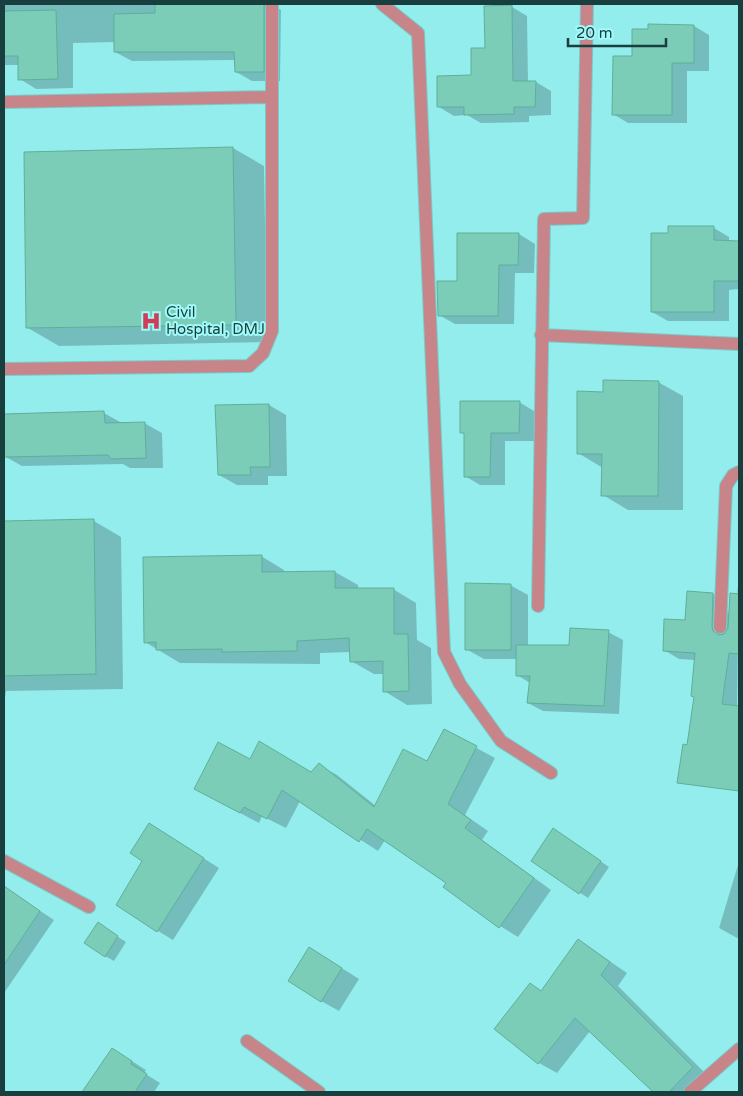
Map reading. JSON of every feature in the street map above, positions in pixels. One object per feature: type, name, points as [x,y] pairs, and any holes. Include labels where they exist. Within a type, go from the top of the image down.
[{"type":"street","points":[[4,369],[249,366],[263,354],[272,331],[272,4]]},
{"type":"street","points":[[382,4],[418,33],[444,652],[460,684],[501,741],[551,773]]},
{"type":"street","points":[[538,606],[544,220],[583,218],[587,4]]},
{"type":"street","points":[[4,102],[272,97]]},
{"type":"street","points":[[541,335],[739,344]]},
{"type":"street","points":[[720,627],[726,486],[732,475],[739,472]]},
{"type":"street","points":[[4,861],[89,907]]},
{"type":"street","points":[[247,1041],[319,1092]]},
{"type":"street","points":[[690,1092],[739,1049]]},
{"type":"building","points":[[155,4],[264,4],[264,72],[235,72],[234,52],[114,52],[114,14],[155,13]]},
{"type":"building","points":[[512,5],[513,81],[536,81],[535,107],[514,107],[514,114],[464,115],[464,107],[437,107],[437,76],[471,75],[471,48],[485,48],[484,6]]},
{"type":"building","points":[[56,10],[58,79],[18,80],[18,56],[4,56],[4,11]]},
{"type":"building","points":[[648,24],[694,25],[694,63],[672,63],[672,115],[612,115],[613,56],[632,56],[632,29],[648,29]]},
{"type":"building","points":[[233,147],[236,325],[26,328],[24,152]]},
{"type":"building","points":[[668,226],[714,226],[714,240],[739,241],[739,281],[714,281],[714,312],[651,312],[651,233],[668,233]]},
{"type":"building","points":[[457,233],[519,233],[518,265],[499,265],[498,316],[438,316],[437,281],[457,281]]},
{"type":"building","points":[[603,380],[659,381],[658,496],[601,496],[602,454],[577,454],[577,391],[603,392]]},
{"type":"building","points":[[460,401],[520,401],[519,433],[491,433],[490,477],[464,477],[464,433],[460,433]]},
{"type":"building","points":[[269,404],[270,467],[250,467],[251,475],[218,475],[215,405]]},
{"type":"building","points":[[104,411],[105,423],[145,422],[146,458],[111,459],[108,455],[4,457],[4,414]]},
{"type":"building","points":[[94,519],[96,674],[4,676],[4,521]]},
{"type":"building","points":[[262,555],[262,572],[335,571],[335,588],[394,588],[394,634],[408,634],[409,691],[383,692],[383,661],[350,662],[349,638],[297,641],[297,651],[222,652],[222,649],[156,650],[156,642],[144,643],[143,557]]},
{"type":"building","points":[[465,583],[511,584],[511,650],[465,650]]},
{"type":"building","points":[[687,591],[713,593],[712,627],[713,631],[719,635],[724,634],[728,628],[730,593],[739,594],[739,654],[729,653],[722,704],[739,706],[739,791],[677,783],[683,744],[687,745],[694,697],[691,696],[695,653],[663,651],[664,619],[685,620]]},
{"type":"building","points":[[570,628],[609,630],[604,706],[527,703],[530,676],[516,676],[516,645],[569,645]]},
{"type":"building","points":[[444,729],[477,746],[448,804],[471,820],[465,828],[534,878],[499,928],[443,887],[446,883],[367,829],[359,842],[282,790],[267,819],[244,807],[240,813],[194,789],[218,742],[250,759],[259,741],[311,772],[319,763],[374,807],[403,749],[427,761]]},
{"type":"building","points":[[149,823],[204,858],[157,932],[116,905],[142,861],[130,853]]},
{"type":"building","points":[[553,828],[601,861],[579,894],[531,861]]},
{"type":"building","points":[[4,886],[40,911],[4,965]]},
{"type":"building","points":[[98,922],[118,936],[105,957],[84,943]]},
{"type":"building","points":[[578,939],[610,962],[601,975],[693,1067],[669,1092],[653,1092],[575,1018],[538,1064],[494,1029],[530,983],[541,991]]},
{"type":"building","points":[[309,947],[342,968],[321,1002],[288,981]]},
{"type":"building","points":[[112,1048],[132,1061],[131,1064],[147,1074],[135,1092],[82,1092]]},
{"type":"place","name":"Civil Hospital, DMJ","points":[[151,321]]}]
